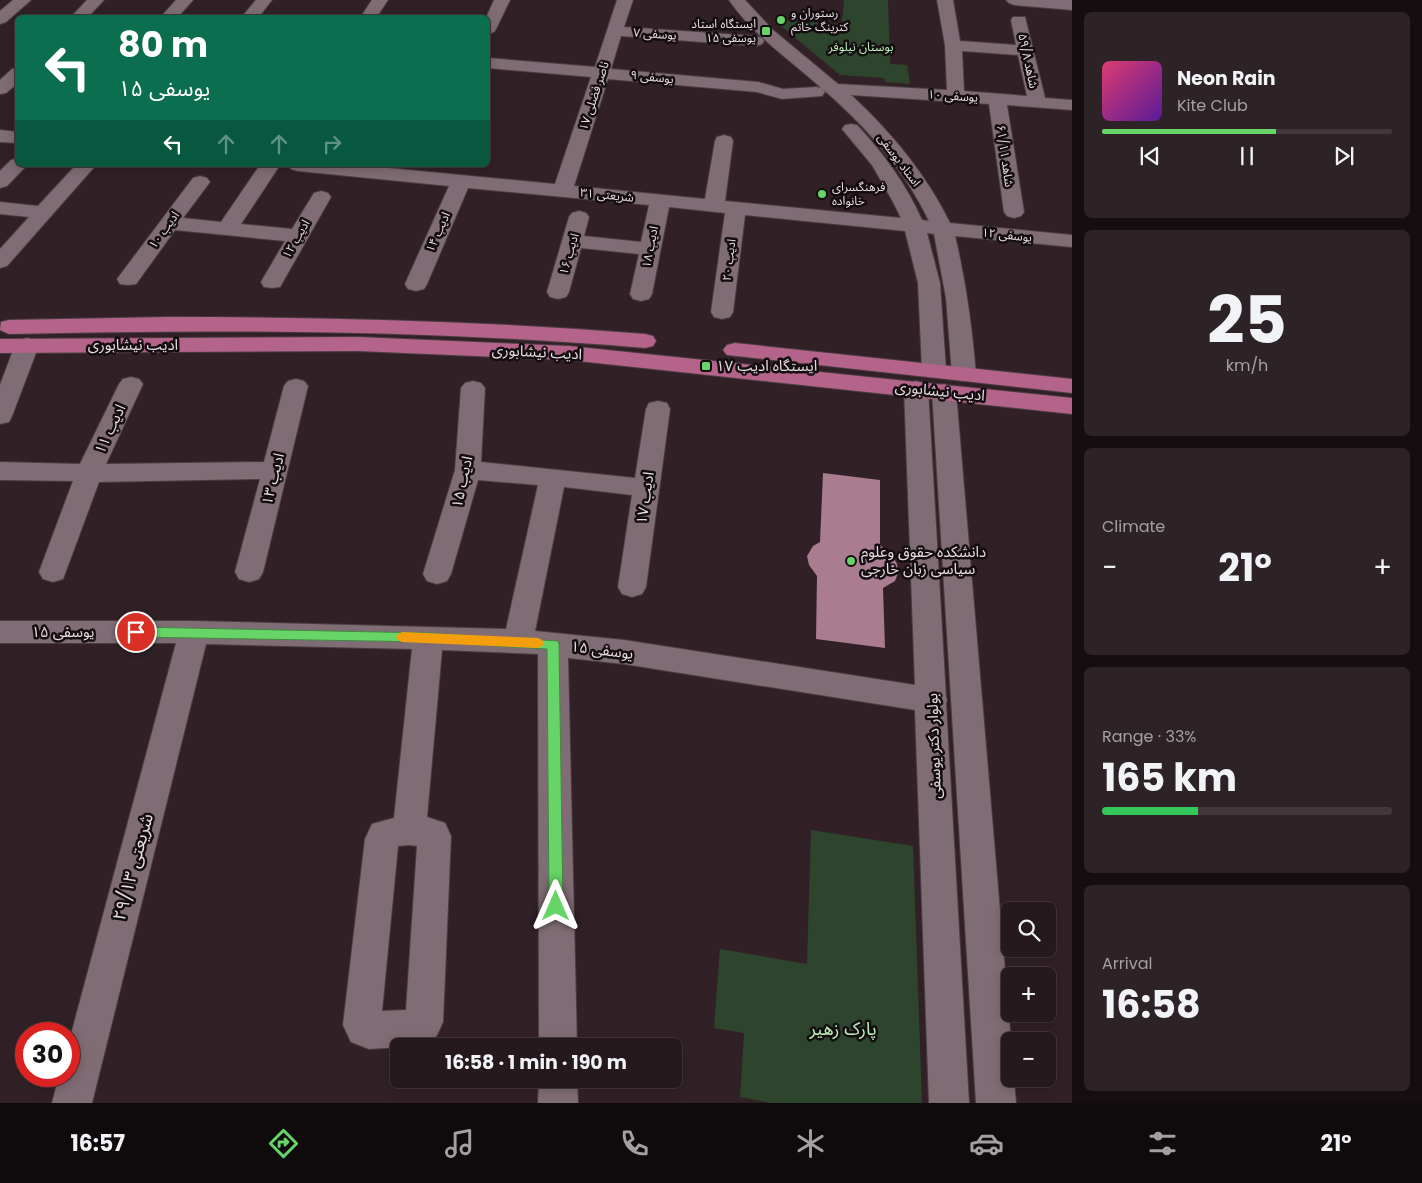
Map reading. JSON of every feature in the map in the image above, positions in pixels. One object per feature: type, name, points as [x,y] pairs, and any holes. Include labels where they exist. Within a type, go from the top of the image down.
[{"type":"main road","name":"ادیب نیشابوری","points":[[0,327],[108,325],[360,335],[940,381],[1072,386]]},
{"type":"main road","name":"ادیب نیشابوری","points":[[0,346],[360,335]]},
{"type":"main road","name":"ادیب نیشابوری","points":[[940,381],[1072,406]]},
{"type":"street","points":[[0,19],[23,0]]},
{"type":"street","points":[[81,15],[96,0]]},
{"type":"street","points":[[171,15],[185,0]]},
{"type":"street","points":[[252,15],[264,0]]},
{"type":"street","points":[[370,15],[380,0]]},
{"type":"street","points":[[490,25],[502,0]]},
{"type":"street","name":"ناصر فضلی ۱۷","points":[[563,191],[625,0]]},
{"type":"street","points":[[945,0],[953,45],[956,96]]},
{"type":"street","points":[[1014,0],[1072,5]]},
{"type":"street","name":"استاد یوسفی","points":[[729,2],[756,41],[825,91],[882,136],[917,182],[942,228],[956,284],[940,381]]},
{"type":"street","name":"استاد یوسفی","points":[[729,2],[742,8],[825,91],[894,183],[915,225],[928,282],[940,381]]},
{"type":"street","name":"شاهد ۵۹/۸","points":[[1019,20],[1037,103]]},
{"type":"street","name":"یوسفی ۷","points":[[615,31],[756,41]]},
{"type":"street","points":[[953,45],[1025,51]]},
{"type":"street","name":"یوسفی ۹","points":[[490,63],[758,87],[782,94],[825,91]]},
{"type":"street","points":[[0,89],[15,76]]},
{"type":"street","name":"یوسفی ۱۰","points":[[825,91],[956,96],[1072,105]]},
{"type":"street","name":"شاهد ۶۱/۱۱","points":[[997,99],[1014,212]]},
{"type":"street","points":[[0,136],[15,138]]},
{"type":"street","points":[[714,206],[724,141]]},
{"type":"street","points":[[0,182],[15,167]]},
{"type":"street","points":[[0,262],[84,167]]},
{"type":"street","points":[[227,229],[269,167]]},
{"type":"street","name":"شریعتی ۳۱","points":[[338,167],[417,171],[461,181],[915,225]]},
{"type":"street","name":"ادیب ۱۴","points":[[416,284],[461,181]]},
{"type":"street","name":"ادیب ۱۰","points":[[128,279],[200,182]]},
{"type":"street","name":"ادیب ۱۲","points":[[272,282],[321,197]]},
{"type":"street","name":"ادیب ۱۸","points":[[641,294],[660,200]]},
{"type":"street","points":[[0,208],[43,213]]},
{"type":"street","name":"ادیب ۲۰","points":[[722,312],[736,208]]},
{"type":"street","name":"ادیب ۱۶","points":[[558,292],[579,217]]},
{"type":"street","points":[[169,223],[298,236]]},
{"type":"street","name":"یوسفی ۱۲","points":[[915,225],[1072,241]]},
{"type":"street","points":[[573,241],[650,249]]},
{"type":"street","points":[[0,416],[26,345]]},
{"type":"street","points":[[940,381],[996,1103]]},
{"type":"street","name":"بولوار دکتر یوسفی","points":[[940,381],[932,700],[949,1103]]},
{"type":"street","name":"ادیب ۱۱","points":[[53,572],[89,473],[131,384]]},
{"type":"street","name":"ادیب ۱۳","points":[[249,572],[296,386]]},
{"type":"street","name":"ادیب ۱۵","points":[[437,574],[468,470],[473,388]]},
{"type":"street","name":"ادیب ۱۷","points":[[632,587],[658,409]]},
{"type":"street","points":[[0,471],[89,473],[275,470]]},
{"type":"street","points":[[468,470],[553,477],[646,488]]},
{"type":"street","points":[[518,641],[553,477]]},
{"type":"street","name":"یوسفی ۱۵","points":[[0,632],[194,632],[518,641],[624,652],[932,700]]},
{"type":"street","name":"شریعتی ۲۹/۱۳","points":[[72,1103],[194,632]]},
{"type":"street","points":[[408,830],[428,638]]},
{"type":"street","points":[[553,644],[558,1038]]},
{"type":"street","points":[[408,830],[430,832],[434,836],[424,1022],[418,1028],[364,1029],[362,1025],[382,839],[384,834],[408,830]]},
{"type":"street","points":[[558,1088],[558,1103]]},
{"type":"green space","name":"بوستان نیلوفر","points":[[844,0],[888,0],[890,64],[907,65],[910,84],[885,82],[884,78],[840,75],[774,20],[842,24]]},
{"type":"green space","name":"پارک زهیر","points":[[811,830],[913,846],[922,1103],[771,1103],[740,1097],[744,1033],[714,1028],[720,949],[807,964]]},
{"type":"building","name":"دانشکده حقوق وعلوم سیاسی زبان خارجی","points":[[823,473],[880,480],[880,545],[893,557],[897,564],[898,573],[895,581],[883,588],[885,648],[816,639],[817,576],[809,565],[807,556],[813,546],[820,542]]},
{"type":"slow traffic","points":[[402,637],[538,643]]},
{"type":"place","name":"رستوران و کترینگ خاتم","points":[[781,20]]},
{"type":"place","name":"ایستگاه استاد یوسفی ۱۵","points":[[766,31]]},
{"type":"place","name":"فرهنگسرای خانواده","points":[[822,194]]},
{"type":"place","name":"ایستگاه ادیب ۱۷","points":[[706,366]]},
{"type":"place","name":"دانشکده حقوق وعلوم سیاسی زبان خارجی","points":[[851,561]]},
{"type":"route","points":[[136,632],[428,638],[553,644],[556,906]]}]
